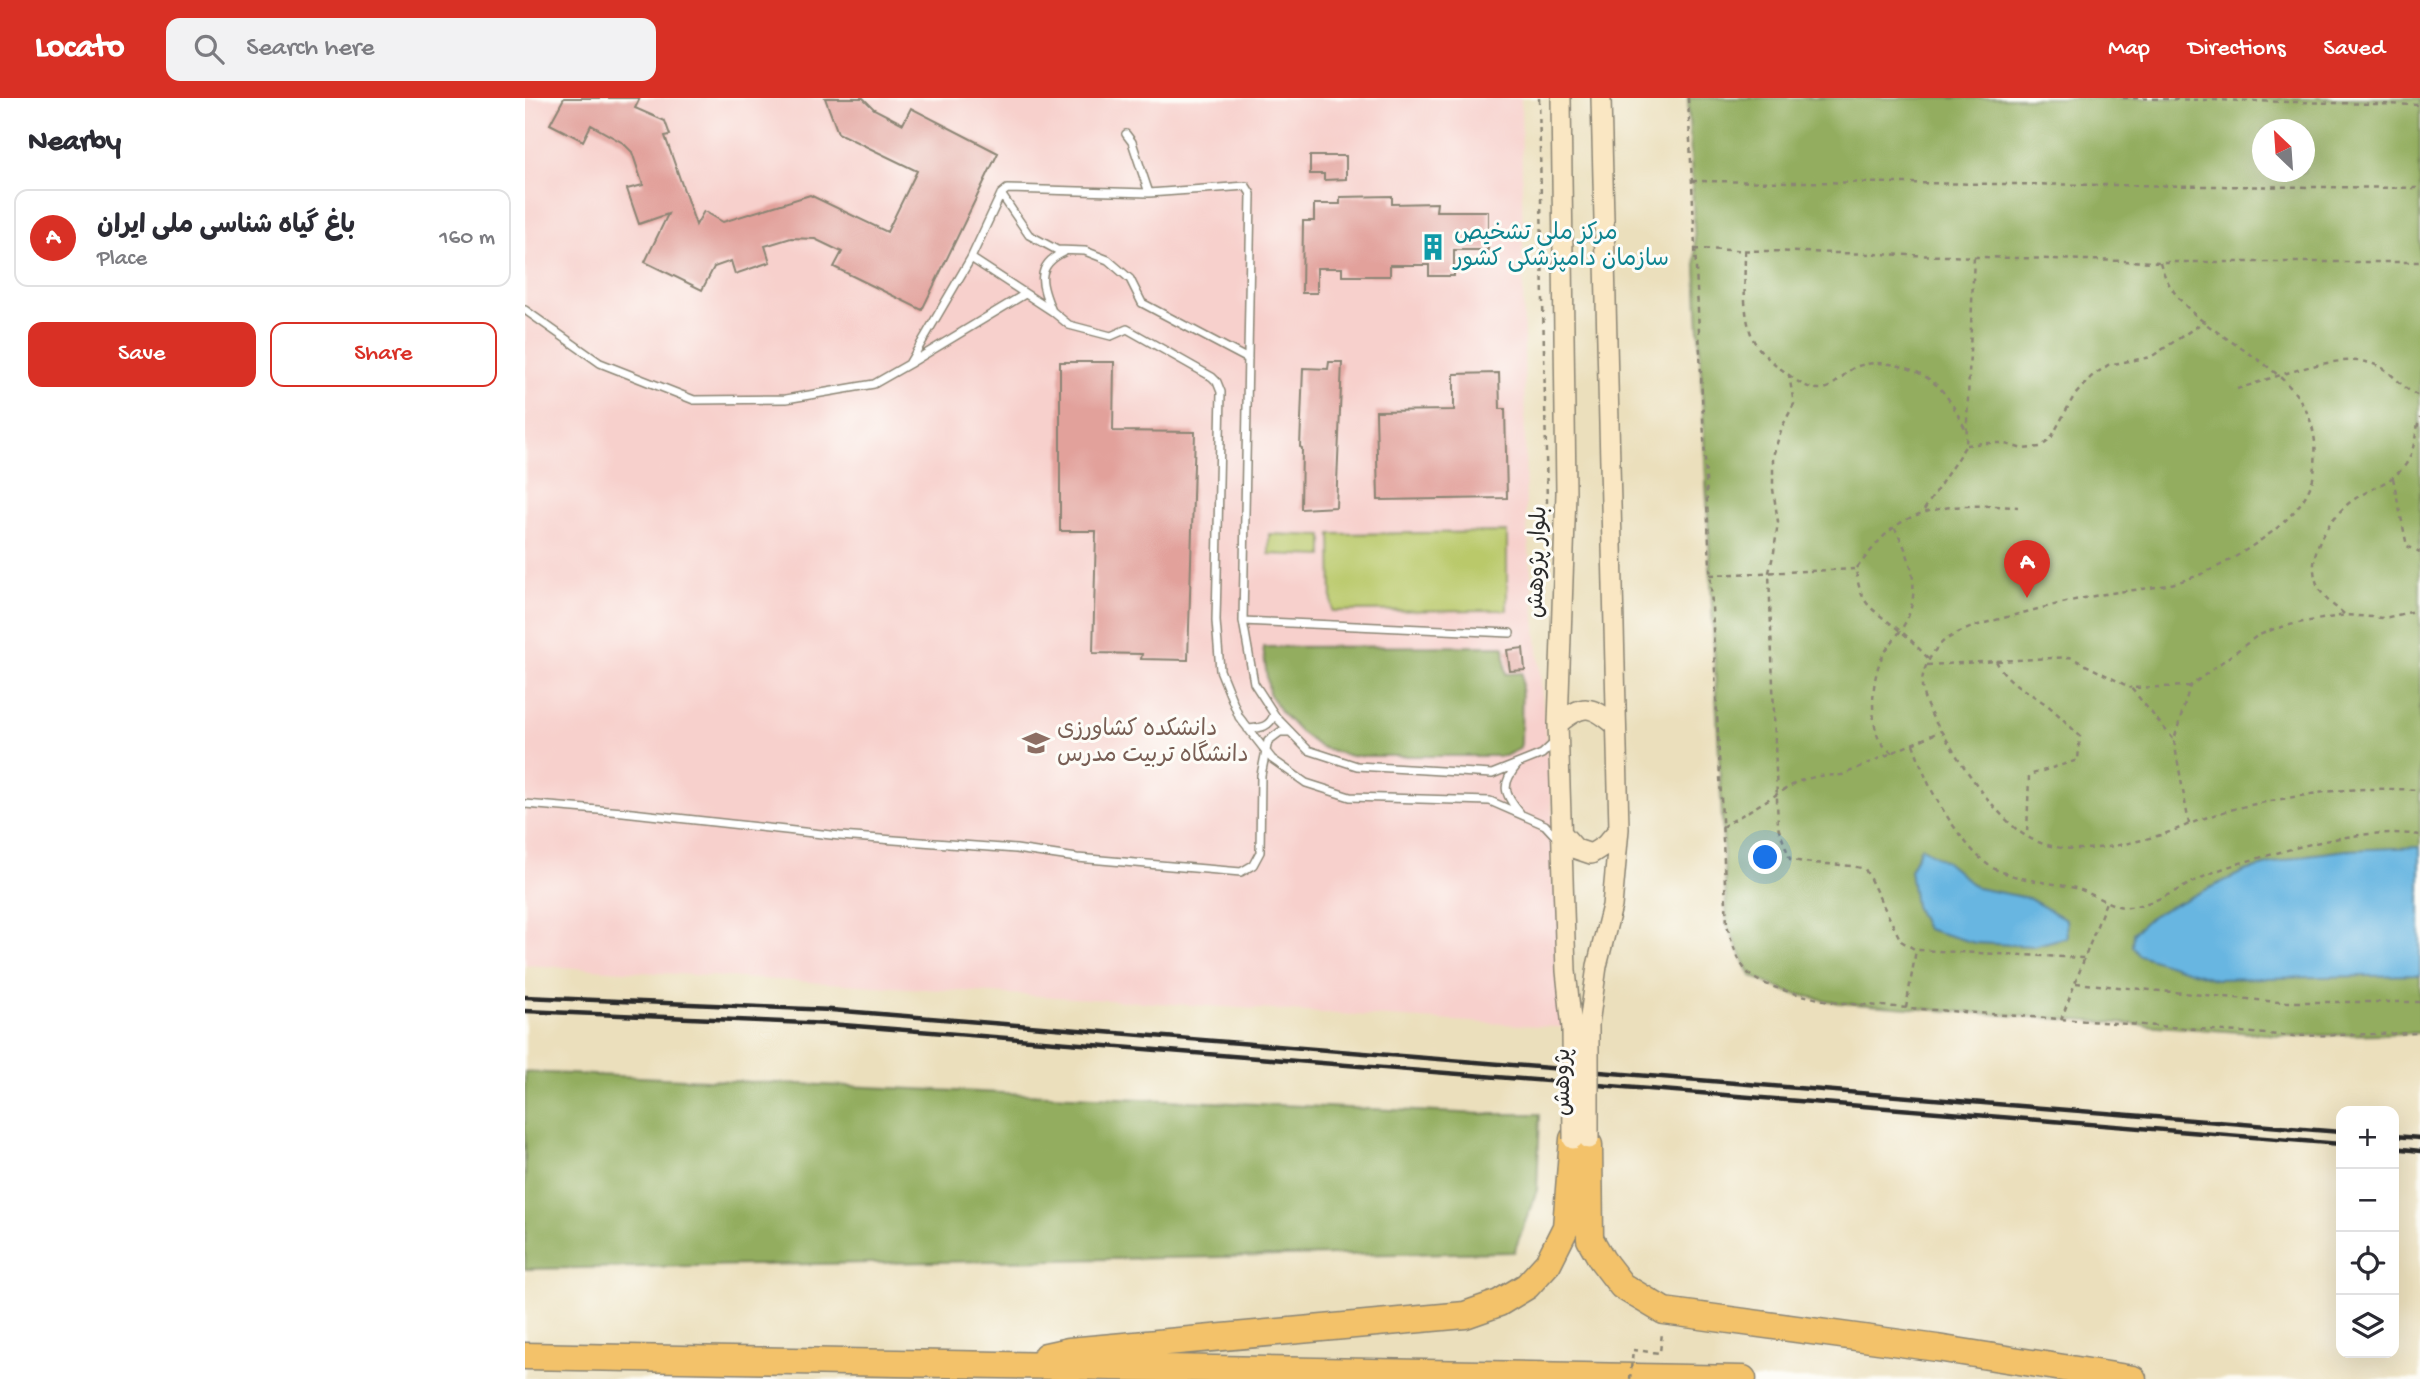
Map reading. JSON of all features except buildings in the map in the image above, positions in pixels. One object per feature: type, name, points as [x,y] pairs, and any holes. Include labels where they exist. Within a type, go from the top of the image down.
[{"type":"highway","points":[[1003,1367],[1069,1351],[1465,1315],[1499,1303],[1527,1286],[1548,1263],[1566,1227],[1581,1139]]},
{"type":"highway","points":[[1581,1139],[1590,1239],[1622,1286],[1664,1311],[1937,1348],[2133,1379]]},
{"type":"highway","points":[[525,1356],[1743,1379]]},
{"type":"street","name":"بلوار پژوهش","points":[[1562,98],[1566,493],[1558,731],[1566,971],[1580,1026]]},
{"type":"street","points":[[1580,1026],[1612,906],[1619,829],[1601,98]]},
{"type":"street","points":[[1558,731],[1574,711],[1585,708],[1598,711],[1615,725]]},
{"type":"street","points":[[1561,838],[1576,849],[1591,854],[1605,845],[1619,829]]},
{"type":"street","name":"پژوهش","points":[[1580,1026],[1581,1139]]},
{"type":"lane","points":[[1126,134],[1132,142],[1149,193]]},
{"type":"lane","points":[[909,364],[971,258],[1002,194],[1007,190],[1149,193],[1246,186],[1251,194],[1243,621],[1254,683],[1274,714],[1308,750],[1357,766],[1492,774],[1542,754],[1558,731]]},
{"type":"lane","points":[[1002,194],[1029,235],[1057,250],[1085,251],[1108,260],[1130,279],[1142,303],[1248,359]]},
{"type":"lane","points":[[1052,311],[1042,288],[1042,274],[1050,258],[1065,251]]},
{"type":"lane","points":[[971,258],[1069,325],[1111,335],[1127,329],[1217,382],[1221,392],[1216,621],[1220,670],[1239,717],[1272,760],[1306,783],[1350,797],[1490,801],[1545,825],[1561,838]]},
{"type":"lane","points":[[525,310],[600,363],[694,400],[786,399],[874,384],[1025,294]]},
{"type":"lane","points":[[1243,621],[1510,633]]},
{"type":"lane","points":[[1248,729],[1263,727],[1271,722],[1274,714]]},
{"type":"lane","points":[[525,804],[1241,872],[1253,865],[1260,852],[1261,775],[1268,741],[1273,736],[1290,732]]},
{"type":"lane","points":[[1519,763],[1509,774],[1505,785],[1507,797],[1520,814]]},
{"type":"path","points":[[1539,98],[1547,504]]},
{"type":"path","points":[[1688,98],[1727,925],[1734,951],[1751,976],[1790,993],[1840,1003],[2294,1036],[2420,1033]]},
{"type":"path","points":[[2123,98],[2420,105]]},
{"type":"path","points":[[1691,181],[2420,188]]},
{"type":"path","points":[[1694,249],[2160,262],[2420,262]]},
{"type":"path","points":[[1745,250],[1746,304],[1751,337],[1769,359],[1800,384],[1812,389],[1826,388],[1855,366],[1871,363],[1892,364],[1912,370],[1934,383],[1946,397],[1967,432]]},
{"type":"path","points":[[1923,511],[1966,445],[1974,256]]},
{"type":"path","points":[[2160,262],[2172,290],[2205,321],[2281,377],[2307,410],[2316,456],[2313,478],[2300,503],[2283,523],[2240,556],[2212,572],[2151,589],[2119,592],[2040,608],[1962,630],[1941,643],[1929,659],[1922,681],[1925,699],[1941,732],[2000,813],[2018,831],[2045,844],[2071,849],[2157,836],[2215,814],[2309,794],[2372,788],[2420,790]]},
{"type":"path","points":[[1966,445],[1993,443],[2024,449],[2040,447],[2050,440],[2074,396],[2091,377],[2108,365],[2151,358],[2205,321]]},
{"type":"path","points":[[2237,389],[2340,359],[2359,359],[2378,366],[2396,377],[2409,393],[2420,396]]},
{"type":"path","points":[[1789,375],[1794,404],[1782,427],[1773,457],[1773,489],[1778,522],[1769,572],[1778,827],[1790,859],[1809,865],[1849,864],[1865,869],[1901,941],[1916,950],[2085,958]]},
{"type":"path","points":[[2346,615],[2325,597],[2315,581],[2315,554],[2321,535],[2350,502],[2393,477],[2407,463],[2420,418]]},
{"type":"path","points":[[2393,477],[2407,546],[2420,552]]},
{"type":"path","points":[[1929,659],[1901,631],[1871,610],[1858,590],[1856,569],[1886,534],[1923,511],[1979,505],[2018,507]]},
{"type":"path","points":[[1892,753],[1878,738],[1874,710],[1875,674],[1883,655],[1901,631],[1911,610],[1913,578],[1906,547],[1895,528]]},
{"type":"path","points":[[1710,575],[1856,569]]},
{"type":"path","points":[[2131,688],[2190,686],[2257,636],[2273,629],[2346,615],[2384,618],[2420,610]]},
{"type":"path","points":[[1927,665],[2070,657],[2131,688],[2173,740],[2189,824]]},
{"type":"path","points":[[1996,661],[2000,670],[2025,692],[2047,705],[2080,736],[2078,760],[2029,775],[2027,836]]},
{"type":"path","points":[[2173,740],[2190,686]]},
{"type":"path","points":[[1722,827],[1799,781],[1818,776],[1842,775],[1941,732]]},
{"type":"path","points":[[1913,744],[1935,798],[1976,854],[1993,869],[2018,878],[2092,893],[2106,902],[2126,908],[2169,896],[2212,873],[2239,863],[2331,839],[2405,833],[2420,835]]},
{"type":"path","points":[[2061,1021],[2106,902]]},
{"type":"path","points":[[1906,1008],[1916,950]]},
{"type":"path","points":[[2076,983],[2279,1002],[2420,1002]]},
{"type":"path","points":[[1630,1379],[1633,1350],[1660,1353]]},
{"type":"shaded area","name":"دانشکده کشاورزی دانشگاه تربیت مدرس","points":[[525,98],[1521,98],[1526,517],[1572,1028],[525,965]]},
{"type":"green space","points":[[1688,98],[2420,98],[2420,1033],[2294,1036],[1840,1003],[1790,993],[1751,976],[1727,925]]},
{"type":"green space","points":[[1507,532],[1507,610],[1332,611],[1331,534]]},
{"type":"green space","points":[[1269,534],[1323,536],[1323,556],[1269,554]]},
{"type":"green space","points":[[1504,646],[1506,674],[1522,673],[1521,744],[1519,749],[1505,756],[1350,756],[1320,747],[1299,731],[1280,711],[1269,693],[1263,647]]},
{"type":"green space","points":[[525,1072],[1484,1114],[1540,1114],[1537,1190],[1514,1252],[525,1269]]},
{"type":"water","points":[[1921,847],[1946,862],[1977,888],[2028,898],[2066,919],[2067,937],[2033,946],[1975,943],[1926,929],[1915,906],[1910,870]]},
{"type":"water","points":[[2420,847],[2420,975],[2215,979],[2139,955],[2132,946],[2133,933],[2153,915],[2245,871],[2307,855],[2346,850]]},
{"type":"railway","points":[[525,997],[831,1010],[2336,1132]]},
{"type":"railway","points":[[525,1011],[830,1024],[2336,1144]]},
{"type":"railway","points":[[2399,1136],[2420,1138]]},
{"type":"railway","points":[[2399,1149],[2420,1151]]},
{"type":"place","name":"مرکز ملی تشخیص سازمان دامپزشکی کشور","points":[[1433,247]]},
{"type":"place","name":"باغ گیاه‌ شناسی ملی ایران","points":[[2027,598]]},
{"type":"place","name":"دانشکده کشاورزی دانشگاه تربیت مدرس","points":[[1036,743]]}]
